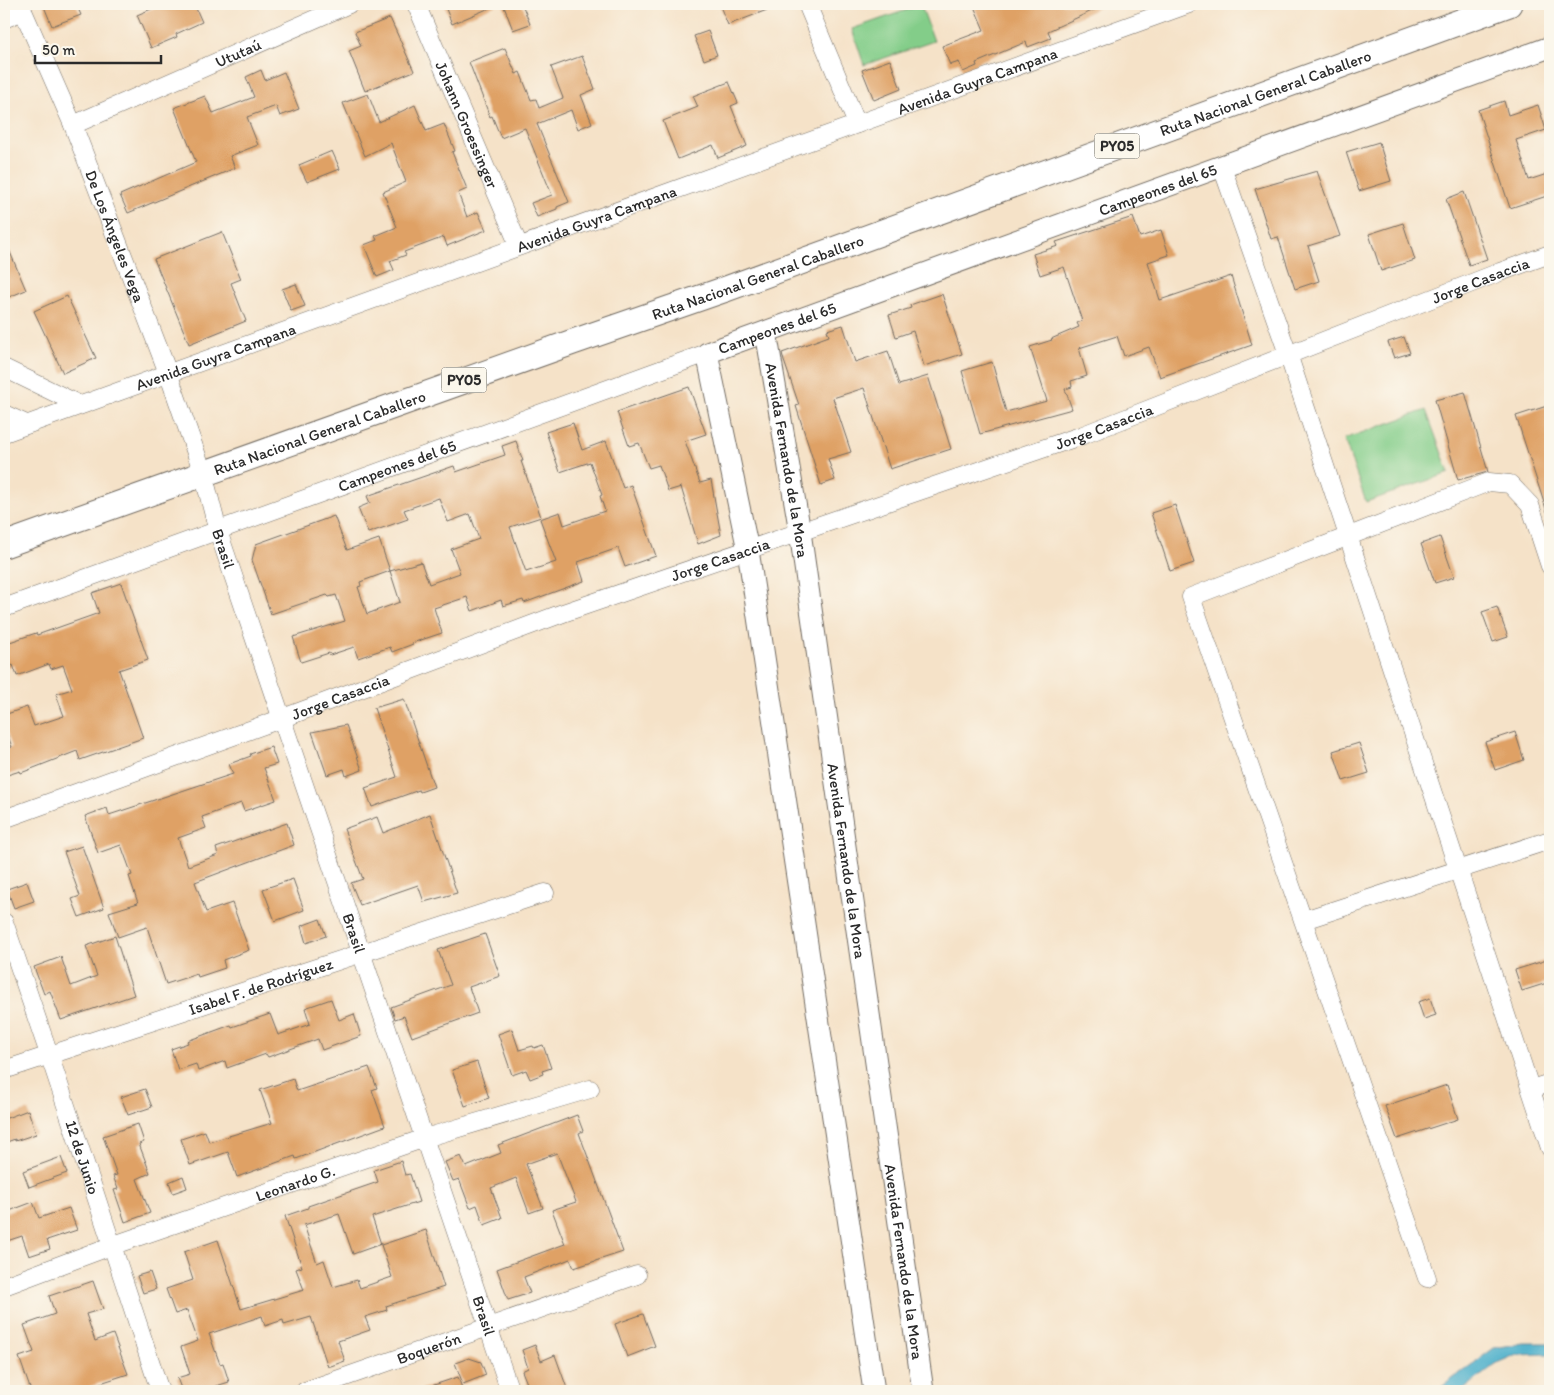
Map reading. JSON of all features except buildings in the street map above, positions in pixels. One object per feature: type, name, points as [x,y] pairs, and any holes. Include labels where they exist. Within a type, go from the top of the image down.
[{"type":"highway","name":"Ruta Nacional General Caballero","points":[[4,545],[202,473],[726,289],[1509,4]]},
{"type":"main road","name":"Campeones del 65","points":[[707,353],[1550,47]]},
{"type":"main road","name":"Avenida Fernando de la Mora","points":[[766,332],[800,532],[923,1391]]},
{"type":"main road","points":[[707,353],[748,550],[874,1391]]},
{"type":"street","name":"Ututaú","points":[[73,125],[349,4]]},
{"type":"street","name":"Johann Groessinger","points":[[416,4],[520,246]]},
{"type":"street","points":[[807,4],[857,124]]},
{"type":"street","name":"Avenida Guyra Campana","points":[[4,433],[168,372],[1189,4]]},
{"type":"street","name":"De Los Ángeles Vega","points":[[22,7],[73,125],[168,372],[202,473]]},
{"type":"street","points":[[4,19],[22,7]]},
{"type":"street","points":[[1222,166],[1288,354],[1550,1148]]},
{"type":"street","name":"Jorge Casaccia","points":[[4,819],[563,613],[1082,435],[1550,254]]},
{"type":"street","name":"Campeones del 65","points":[[4,608],[707,353]]},
{"type":"street","points":[[4,368],[80,405]]},
{"type":"street","points":[[4,414],[26,424]]},
{"type":"street","name":"Brasil","points":[[202,473],[218,531],[510,1391]]},
{"type":"street","points":[[1427,1278],[1191,596],[1489,482],[1510,484],[1530,505],[1550,566]]},
{"type":"street","points":[[1304,920],[1550,840]]},
{"type":"street","name":"Isabel F. de Rodríguez","points":[[4,1070],[545,892]]},
{"type":"street","name":"12 de Junio","points":[[4,922],[50,1054],[111,1246],[160,1391]]},
{"type":"street","points":[[1531,1089],[1550,1083]]},
{"type":"street","name":"Leonardo G.","points":[[4,1286],[111,1246],[425,1138],[590,1089]]},
{"type":"street","name":"Boquerón","points":[[305,1391],[637,1275]]},
{"type":"green space","points":[[921,5],[934,41],[864,65],[852,29]]},
{"type":"green space","points":[[1426,410],[1449,473],[1366,502],[1344,439]]},
{"type":"water","points":[[1523,1343],[1550,1343],[1550,1354],[1515,1355],[1497,1363],[1462,1391],[1436,1391],[1494,1348]]}]
